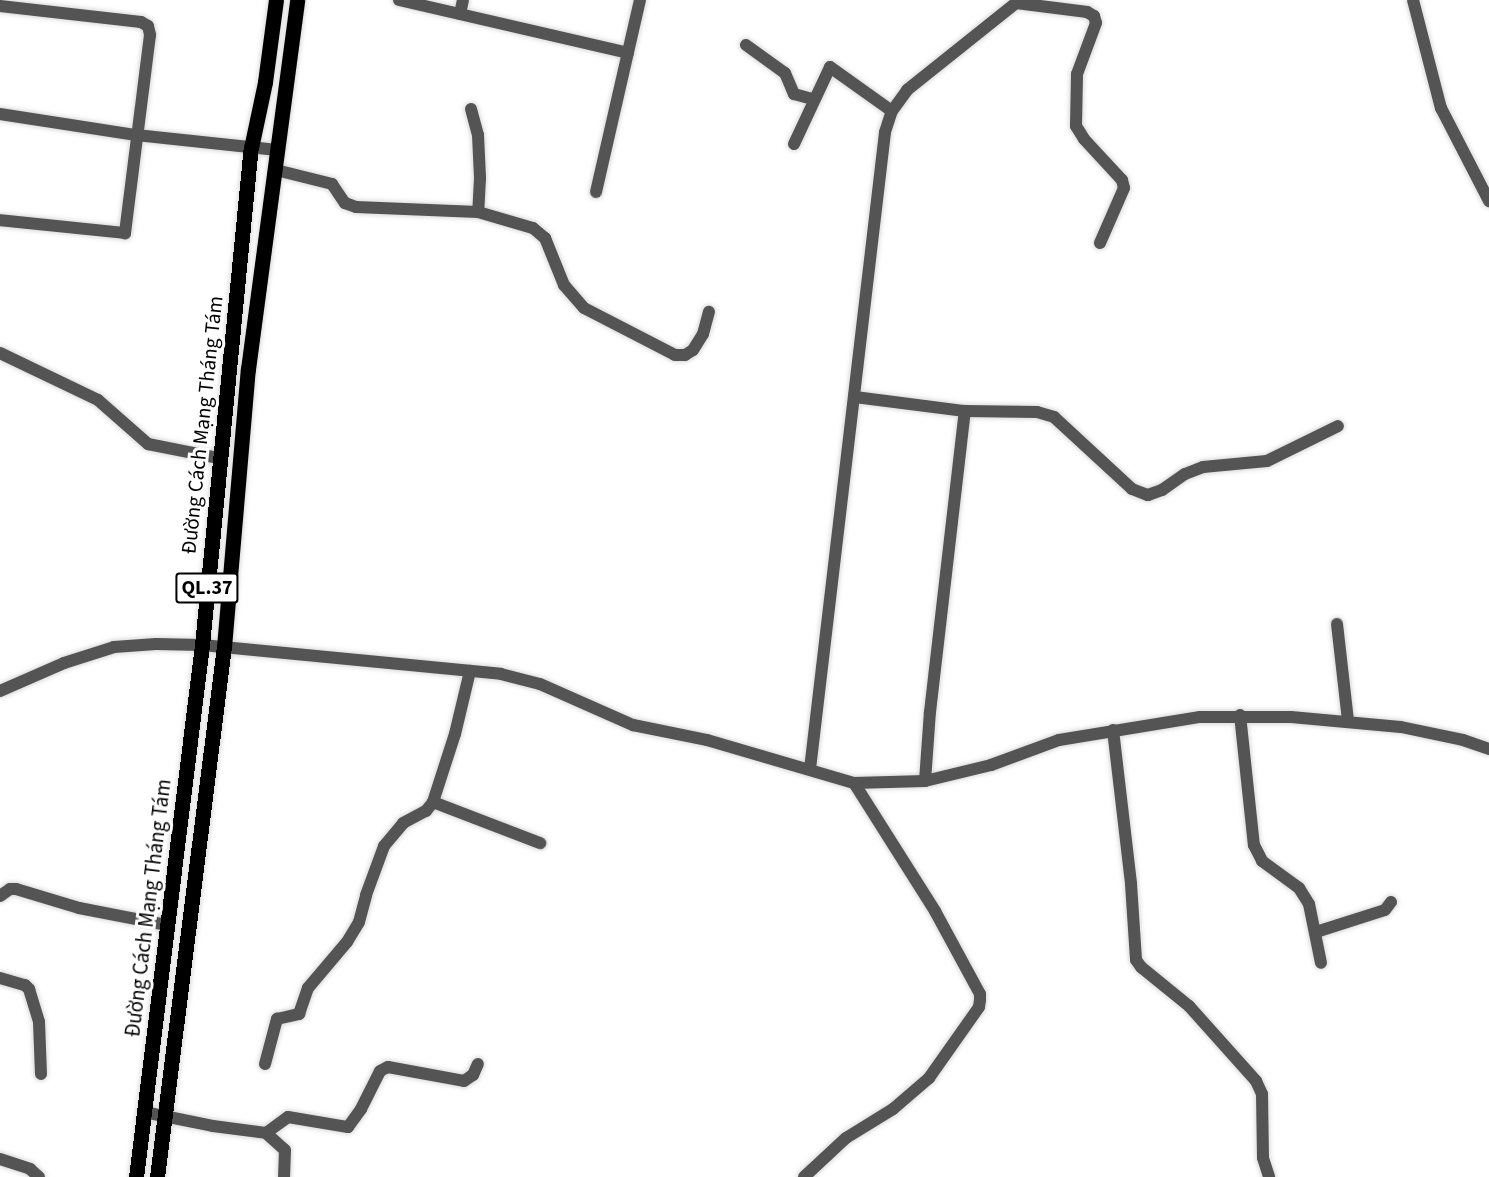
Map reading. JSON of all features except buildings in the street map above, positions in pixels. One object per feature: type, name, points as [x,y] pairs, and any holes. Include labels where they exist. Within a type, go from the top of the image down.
[{"type":"main road","name":"Đường Cách Mạng Tháng Tám","points":[[136,1177],[202,645],[218,458],[251,148],[265,82],[276,0]]},
{"type":"main road","name":"Đường Cách Mạng Tháng Tám","points":[[157,1177],[224,647],[248,369],[297,0]]},
{"type":"street","points":[[399,0],[628,53]]},
{"type":"street","points":[[460,14],[463,0]]},
{"type":"street","points":[[596,192],[640,0]]},
{"type":"street","points":[[1413,0],[1441,108],[1489,201]]},
{"type":"street","points":[[810,769],[885,132],[891,111],[907,90],[1016,1],[1087,12],[1094,16],[1096,23],[1077,74],[1076,126],[1084,140],[1122,180],[1124,188],[1100,243]]},
{"type":"street","points":[[0,6],[141,22],[148,26],[150,35],[125,233],[0,220]]},
{"type":"street","points":[[746,45],[785,73],[794,94],[813,99]]},
{"type":"street","points":[[794,144],[813,99],[830,67],[891,111]]},
{"type":"street","points":[[471,109],[478,135],[480,178],[478,212]]},
{"type":"street","points":[[0,114],[136,135],[277,150]]},
{"type":"street","points":[[276,170],[332,184],[345,203],[356,207],[478,212],[533,228],[545,238],[564,285],[584,308],[675,356],[685,355],[693,350],[703,334],[709,312]]},
{"type":"street","points":[[0,353],[98,400],[148,444],[218,458]]},
{"type":"street","points":[[855,397],[965,411],[1037,412],[1054,417],[1132,489],[1148,495],[1161,490],[1185,474],[1203,467],[1267,461],[1338,426]]},
{"type":"street","points":[[925,781],[930,712],[965,411]]},
{"type":"street","points":[[1338,624],[1348,721]]},
{"type":"street","points":[[0,691],[64,663],[114,647],[156,644],[202,645],[501,674],[540,684],[633,725],[707,740],[854,783],[925,781],[991,765],[1059,740],[1200,717],[1240,715],[1348,721],[1401,727],[1486,745]]},
{"type":"street","points":[[265,1064],[278,1019],[299,1014],[308,988],[347,942],[359,922],[384,846],[403,824],[426,811],[433,802],[455,734],[470,671]]},
{"type":"street","points":[[1240,715],[1257,855],[1299,888],[1309,904],[1321,963]]},
{"type":"street","points":[[1113,730],[1131,884],[1136,960],[1141,967],[1189,1006],[1256,1081],[1262,1094],[1263,1158],[1269,1177]]},
{"type":"street","points":[[804,1177],[846,1138],[893,1109],[929,1078],[979,1007],[980,1000],[980,994],[935,911],[854,783]]},
{"type":"street","points":[[433,802],[540,843]]},
{"type":"street","points":[[0,896],[10,889],[16,890],[79,908],[167,925]]},
{"type":"street","points":[[1316,932],[1385,910],[1391,902]]},
{"type":"street","points":[[0,978],[25,985],[29,989],[39,1022],[41,1074]]},
{"type":"street","points":[[266,1133],[288,1117],[348,1127],[357,1116],[380,1071],[388,1067],[464,1081],[473,1076],[478,1064]]},
{"type":"street","points":[[144,1112],[213,1126],[266,1133],[285,1150],[284,1177]]},
{"type":"street","points":[[0,1160],[30,1169],[39,1177]]}]
